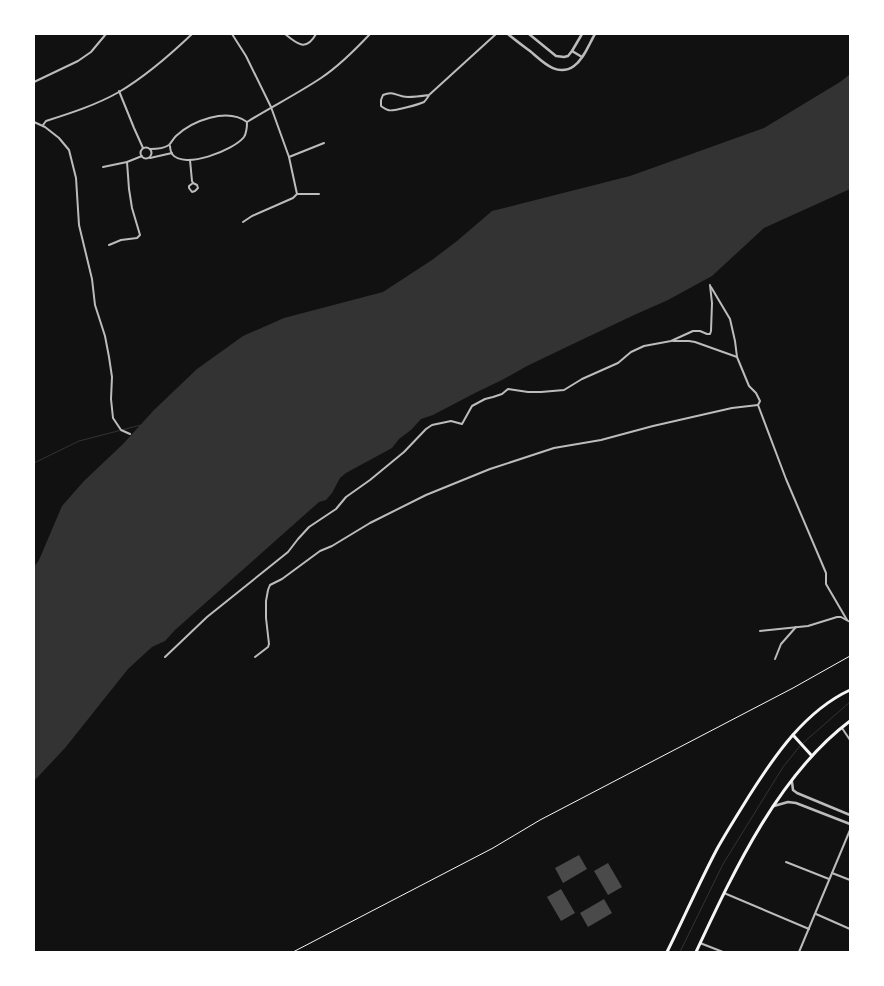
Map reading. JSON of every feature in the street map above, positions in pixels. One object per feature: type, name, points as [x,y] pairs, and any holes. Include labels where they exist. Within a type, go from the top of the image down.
[{"type":"highway","points":[[667,952],[718,847],[775,757],[810,718],[828,703],[850,690]]},
{"type":"highway","points":[[696,952],[747,849],[774,806],[812,756],[850,721]]},
{"type":"highway","points":[[794,737],[812,756]]},
{"type":"street","points":[[34,82],[78,61],[91,52],[106,34]]},
{"type":"street","points":[[43,125],[46,121],[88,107],[119,92],[140,78],[192,34]]},
{"type":"street","points":[[232,34],[246,56],[271,107],[289,157],[298,194]]},
{"type":"street","points":[[285,34],[300,46],[309,42],[316,34]]},
{"type":"street","points":[[247,122],[322,77],[370,34]]},
{"type":"street","points":[[429,95],[402,97],[388,92],[383,95],[381,106],[393,111],[424,102],[429,95],[496,34]]},
{"type":"street","points":[[508,34],[548,66],[556,70],[567,70],[575,66],[595,34]]},
{"type":"street","points":[[528,34],[556,56],[564,57],[568,56],[572,51],[582,34]]},
{"type":"street","points":[[572,51],[582,57]]},
{"type":"street","points":[[119,92],[143,148],[141,151],[142,156]]},
{"type":"street","points":[[143,148],[158,149],[169,145],[184,130],[210,118],[233,116],[242,118],[247,122]]},
{"type":"street","points":[[34,122],[43,125],[59,138],[69,150],[76,178],[79,225],[92,279],[95,304],[109,357],[112,377],[111,398],[113,418],[121,430],[130,434]]},
{"type":"street","points":[[169,145],[172,153],[177,158],[190,160],[208,157],[240,141],[247,130],[247,122]]},
{"type":"street","points":[[289,157],[324,143]]},
{"type":"street","points":[[149,158],[152,153],[150,149]]},
{"type":"street","points":[[102,167],[127,162],[142,156],[149,158],[172,153]]},
{"type":"street","points":[[190,160],[193,183]]},
{"type":"street","points":[[109,245],[121,240],[137,238],[140,235],[132,208],[127,162]]},
{"type":"street","points":[[243,222],[298,194],[319,194]]},
{"type":"street","points":[[670,341],[693,331],[710,334],[712,303],[710,285],[730,319],[737,358],[748,386],[756,393],[760,401],[758,405],[786,479],[826,573],[826,584],[847,620]]},
{"type":"street","points":[[165,657],[207,617],[288,552],[310,528],[336,509],[346,497],[404,452],[432,425],[451,421],[462,424],[472,406],[485,399],[502,394],[508,389],[534,392],[564,390],[582,379],[618,363],[631,352],[644,346],[670,341],[689,341],[737,358]]},
{"type":"street","points":[[255,657],[270,644],[266,618],[266,600],[270,586],[320,551],[332,546],[370,523],[438,489],[490,468],[554,448],[601,440],[717,411],[758,405]]},
{"type":"street","points":[[760,631],[808,626],[837,617],[842,617],[850,622]]},
{"type":"street","points":[[775,658],[781,644],[796,627]]},
{"type":"street","points":[[842,728],[850,740]]},
{"type":"street","points":[[792,780],[794,790],[797,793],[850,815]]},
{"type":"street","points":[[774,806],[788,802],[796,803],[850,824]]},
{"type":"street","points":[[799,952],[850,830]]},
{"type":"street","points":[[786,862],[829,879]]},
{"type":"street","points":[[832,873],[850,880]]},
{"type":"street","points":[[724,893],[808,929]]},
{"type":"street","points":[[815,914],[850,929]]},
{"type":"street","points":[[700,942],[723,952]]},
{"type":"path","points":[[293,952],[493,848],[540,820],[793,688],[850,656]]},
{"type":"shaded area","points":[[850,74],[850,189],[764,228],[712,276],[668,300],[527,366],[433,415],[421,419],[392,448],[346,473],[340,478],[326,500],[319,502],[165,641],[152,647],[128,669],[65,748],[34,781],[34,567],[39,560],[62,506],[84,481],[197,369],[243,336],[284,318],[383,292],[432,260],[492,211],[630,176],[764,128]]},
{"type":"building","points":[[579,855],[587,869],[563,883],[555,868]]},
{"type":"building","points":[[608,863],[622,887],[608,895],[594,871]]},
{"type":"building","points":[[561,889],[575,913],[561,921],[547,897]]},
{"type":"building","points":[[604,899],[612,913],[588,927],[580,913]]},
{"type":"waterway","points":[[34,463],[79,441],[141,425]]},
{"type":"waterway","points":[[803,743],[850,702]]},
{"type":"waterway","points":[[680,952],[723,864],[783,767],[800,746]]}]
